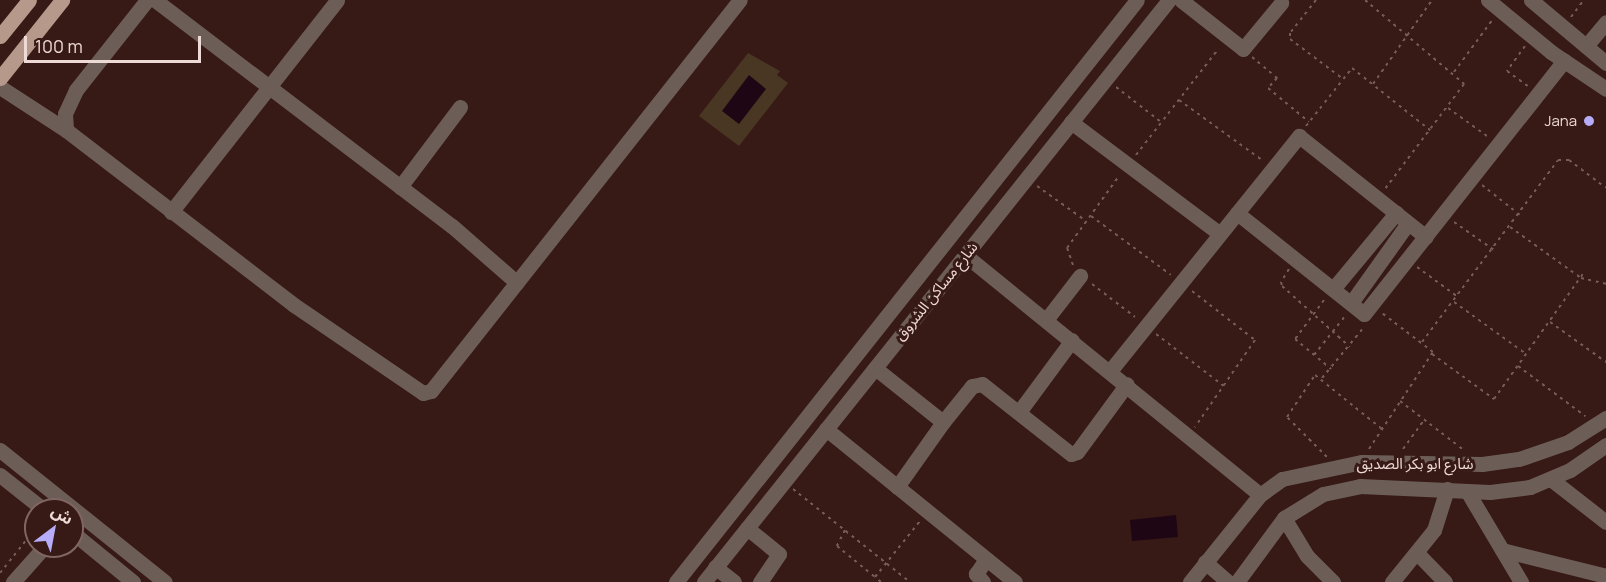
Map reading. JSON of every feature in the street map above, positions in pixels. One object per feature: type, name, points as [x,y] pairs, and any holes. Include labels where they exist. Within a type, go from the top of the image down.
[{"type":"main road","points":[[0,36],[29,0]]},
{"type":"main road","points":[[0,78],[62,0]]},
{"type":"street","points":[[66,130],[65,114],[76,90],[147,0]]},
{"type":"street","points":[[155,0],[400,187],[517,283]]},
{"type":"street","points":[[171,212],[337,0]]},
{"type":"street","points":[[0,87],[66,130],[294,305],[419,392],[431,390],[740,0]]},
{"type":"street","name":"شارع مساكن الشروق","points":[[676,582],[1137,0]]},
{"type":"street","name":"شارع مساكن الشروق","points":[[704,582],[1169,0]]},
{"type":"street","points":[[1181,0],[1243,49],[1281,3]]},
{"type":"street","points":[[1531,0],[1606,63]]},
{"type":"street","points":[[1494,5],[1564,61],[1606,89]]},
{"type":"street","points":[[1586,46],[1606,22]]},
{"type":"street","points":[[1535,39],[1556,34],[1561,24]]},
{"type":"street","points":[[1360,307],[1408,260],[1540,95],[1564,61]]},
{"type":"street","points":[[400,187],[460,107]]},
{"type":"street","points":[[1071,122],[1220,234]]},
{"type":"street","points":[[1110,371],[1299,135],[1426,237]]},
{"type":"street","points":[[1237,213],[1333,289],[1360,307]]},
{"type":"street","points":[[1333,289],[1402,218]]},
{"type":"street","points":[[1360,307],[1402,218]]},
{"type":"street","points":[[965,255],[1189,434],[1260,495]]},
{"type":"street","points":[[919,275],[925,286],[937,290]]},
{"type":"street","points":[[1047,320],[1080,276]]},
{"type":"street","points":[[899,299],[913,300],[919,312]]},
{"type":"street","points":[[1018,412],[1072,340]]},
{"type":"street","points":[[875,368],[943,422]]},
{"type":"street","points":[[897,487],[943,422],[976,384],[986,387],[1073,454],[1127,384]]},
{"type":"street","name":"شارع ابو بكر الصديق","points":[[1190,582],[1260,495],[1282,479],[1362,462],[1482,464],[1547,451],[1602,422]]},
{"type":"street","points":[[826,429],[1015,582]]},
{"type":"street","name":"شارع ابو بكر الصديق","points":[[1237,582],[1284,518],[1306,501],[1342,489],[1409,486],[1467,491],[1530,487],[1552,480],[1606,445]]},
{"type":"street","points":[[0,450],[165,582]]},
{"type":"street","points":[[0,475],[29,498]]},
{"type":"street","points":[[1552,480],[1606,522]]},
{"type":"street","points":[[1392,582],[1418,554],[1437,524],[1447,489]]},
{"type":"street","points":[[1467,491],[1521,582]]},
{"type":"street","points":[[1284,518],[1307,556],[1333,582]]},
{"type":"street","points":[[747,528],[779,554],[760,582]]},
{"type":"street","points":[[84,543],[122,579]]},
{"type":"street","points":[[1502,550],[1595,577]]},
{"type":"street","points":[[1418,554],[1445,582]]},
{"type":"street","points":[[13,582],[32,558]]},
{"type":"street","points":[[982,582],[976,574],[986,559]]},
{"type":"street","points":[[1205,562],[1228,582]]},
{"type":"street","points":[[715,567],[734,582]]},
{"type":"path","points":[[1316,0],[1290,33],[1290,39],[1343,79]]},
{"type":"path","points":[[1365,0],[1454,72],[1464,84],[1378,199]]},
{"type":"path","points":[[1373,84],[1432,0]]},
{"type":"path","points":[[1561,24],[1584,0]]},
{"type":"path","points":[[1454,72],[1494,5]]},
{"type":"path","points":[[1080,276],[1067,248],[1127,165],[1228,37]]},
{"type":"path","points":[[1535,39],[1507,71],[1540,95]]},
{"type":"path","points":[[1243,49],[1277,78],[1268,88],[1309,122]]},
{"type":"path","points":[[1299,135],[1353,68],[1430,131]]},
{"type":"path","points":[[1106,79],[1161,122]]},
{"type":"path","points":[[1179,100],[1273,168]]},
{"type":"path","points":[[1448,108],[1500,146]]},
{"type":"path","points":[[1422,342],[1562,158],[1606,188]]},
{"type":"path","points":[[1473,178],[1520,214]]},
{"type":"path","points":[[1026,179],[1086,221]]},
{"type":"path","points":[[1444,215],[1494,250]]},
{"type":"path","points":[[1510,227],[1581,278],[1606,284]]},
{"type":"path","points":[[1296,260],[1280,284],[1350,347]]},
{"type":"path","points":[[1408,260],[1458,297]]},
{"type":"path","points":[[1360,307],[1422,342],[1432,350],[1432,354],[1494,399],[1586,271]]},
{"type":"path","points":[[1330,369],[1295,339],[1333,289]]},
{"type":"path","points":[[1454,302],[1526,354]]},
{"type":"path","points":[[1314,356],[1333,332],[1360,307]]},
{"type":"path","points":[[1322,378],[1364,329],[1360,307]]},
{"type":"path","points":[[1550,322],[1606,362]]},
{"type":"path","points":[[1189,434],[1253,346],[1252,336]]},
{"type":"path","points":[[1362,462],[1432,354]]},
{"type":"path","points":[[1518,366],[1602,422]]},
{"type":"path","points":[[1335,466],[1287,417],[1315,375],[1322,378],[1382,429]]},
{"type":"path","points":[[1400,401],[1482,464]]},
{"type":"path","points":[[1396,462],[1424,420]]},
{"type":"path","points":[[784,482],[910,582]]},
{"type":"path","points":[[875,577],[927,511]]},
{"type":"path","points":[[845,530],[837,546],[881,582]]},
{"type":"path","points":[[0,573],[24,543]]},
{"type":"shaded area","points":[[748,53],[780,71],[777,75],[788,83],[739,146],[699,116]]},
{"type":"shaded area","points":[[749,75],[766,89],[739,124],[722,111]]},
{"type":"shaded area","points":[[1176,515],[1178,537],[1132,541],[1130,520]]},
{"type":"place","name":"Jana","points":[[1589,121]]}]
